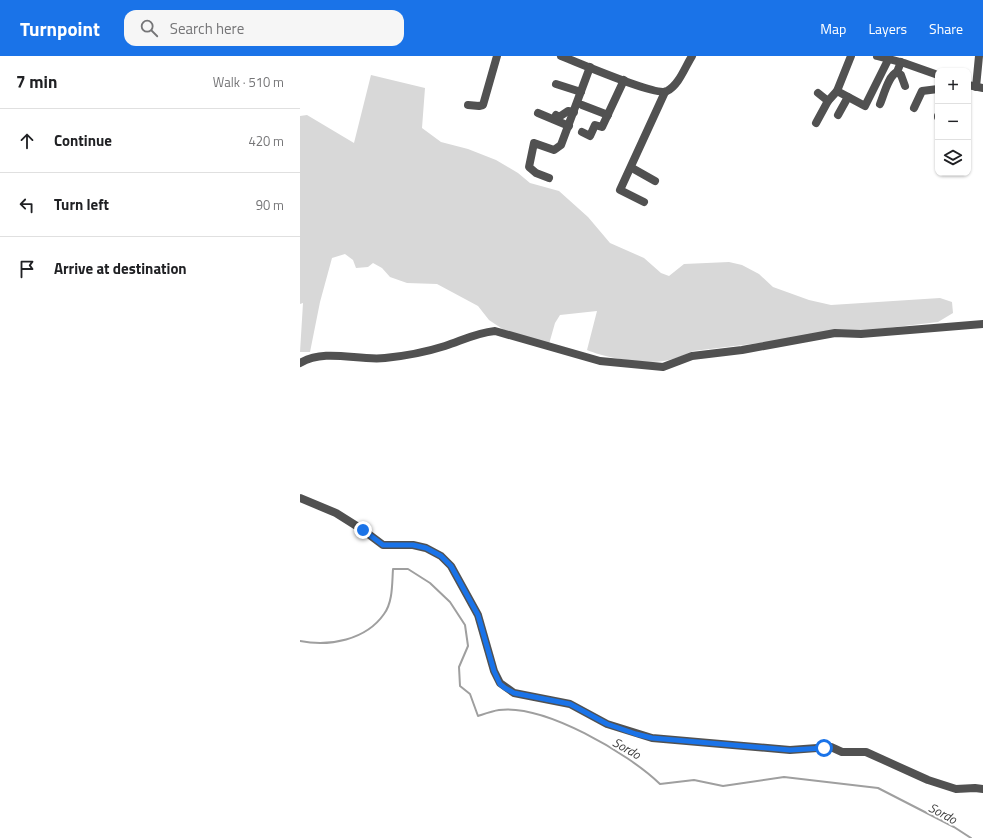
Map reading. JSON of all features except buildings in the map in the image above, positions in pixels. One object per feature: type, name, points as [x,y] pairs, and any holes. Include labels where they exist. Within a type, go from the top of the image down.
[{"type":"street","points":[[468,105],[483,105],[497,56]]},
{"type":"street","points":[[561,56],[646,89],[665,92]]},
{"type":"street","points":[[644,202],[620,190],[632,168],[665,92],[677,81],[692,56]]},
{"type":"street","points":[[816,123],[828,101],[837,91],[851,56]]},
{"type":"street","points":[[877,56],[889,58],[935,74]]},
{"type":"street","points":[[976,87],[979,56]]},
{"type":"street","points":[[837,91],[865,106],[889,58]]},
{"type":"street","points":[[880,104],[890,80],[894,73],[897,72],[901,62]]},
{"type":"street","points":[[549,178],[536,173],[529,167],[534,143],[550,149],[558,148],[561,145],[590,67]]},
{"type":"street","points":[[897,72],[901,75],[905,86]]},
{"type":"street","points":[[582,132],[590,136],[595,125],[602,127],[624,80]]},
{"type":"street","points":[[556,84],[581,92]]},
{"type":"street","points":[[914,108],[922,91],[935,89]]},
{"type":"street","points":[[818,93],[828,101]]},
{"type":"street","points":[[838,115],[848,97]]},
{"type":"street","points":[[582,105],[608,115]]},
{"type":"street","points":[[556,115],[559,117],[568,111],[574,112]]},
{"type":"street","points":[[538,113],[569,126]]},
{"type":"street","points":[[632,168],[655,181]]},
{"type":"street","points":[[300,363],[311,358],[330,356],[371,358],[410,354],[444,346],[477,333],[495,331],[600,361],[663,367],[692,356],[742,350],[835,333],[861,334],[983,324]]},
{"type":"street","points":[[300,498],[336,513],[383,545],[426,548],[441,556],[451,566],[478,615],[494,671],[500,684],[514,693],[570,704],[607,724],[652,738],[790,750],[831,747],[842,752],[866,752],[928,780],[956,789],[975,788],[983,790]]},
{"type":"shaded area","points":[[371,75],[425,88],[422,128],[441,142],[468,149],[496,160],[518,173],[530,183],[559,191],[588,217],[610,243],[644,258],[661,273],[669,276],[684,264],[729,262],[742,265],[759,274],[773,287],[809,300],[831,305],[940,298],[952,302],[953,313],[938,322],[693,351],[664,361],[642,362],[618,359],[587,350],[597,311],[560,315],[555,323],[549,344],[504,330],[489,320],[478,306],[437,284],[407,283],[390,277],[382,268],[373,263],[368,267],[356,268],[353,260],[345,254],[332,258],[320,302],[310,352],[300,352],[303,303],[300,304],[300,116],[307,115],[354,143]]},
{"type":"waterway","name":"Sordo","points":[[300,641],[311,643],[335,642],[357,636],[367,630],[376,623],[387,609],[392,592],[393,569],[408,569],[430,583],[450,602],[465,625],[468,646],[459,667],[460,686],[470,694],[478,716],[499,710],[518,710],[539,715],[561,723],[607,745],[646,772],[660,784],[694,780],[723,786],[784,777],[878,788],[954,827],[971,838]]},
{"type":"route","points":[[363,530],[383,545],[413,545],[426,548],[441,556],[451,566],[478,615],[494,671],[500,684],[514,693],[549,698],[570,704],[607,724],[652,738],[790,750],[824,748]]}]
